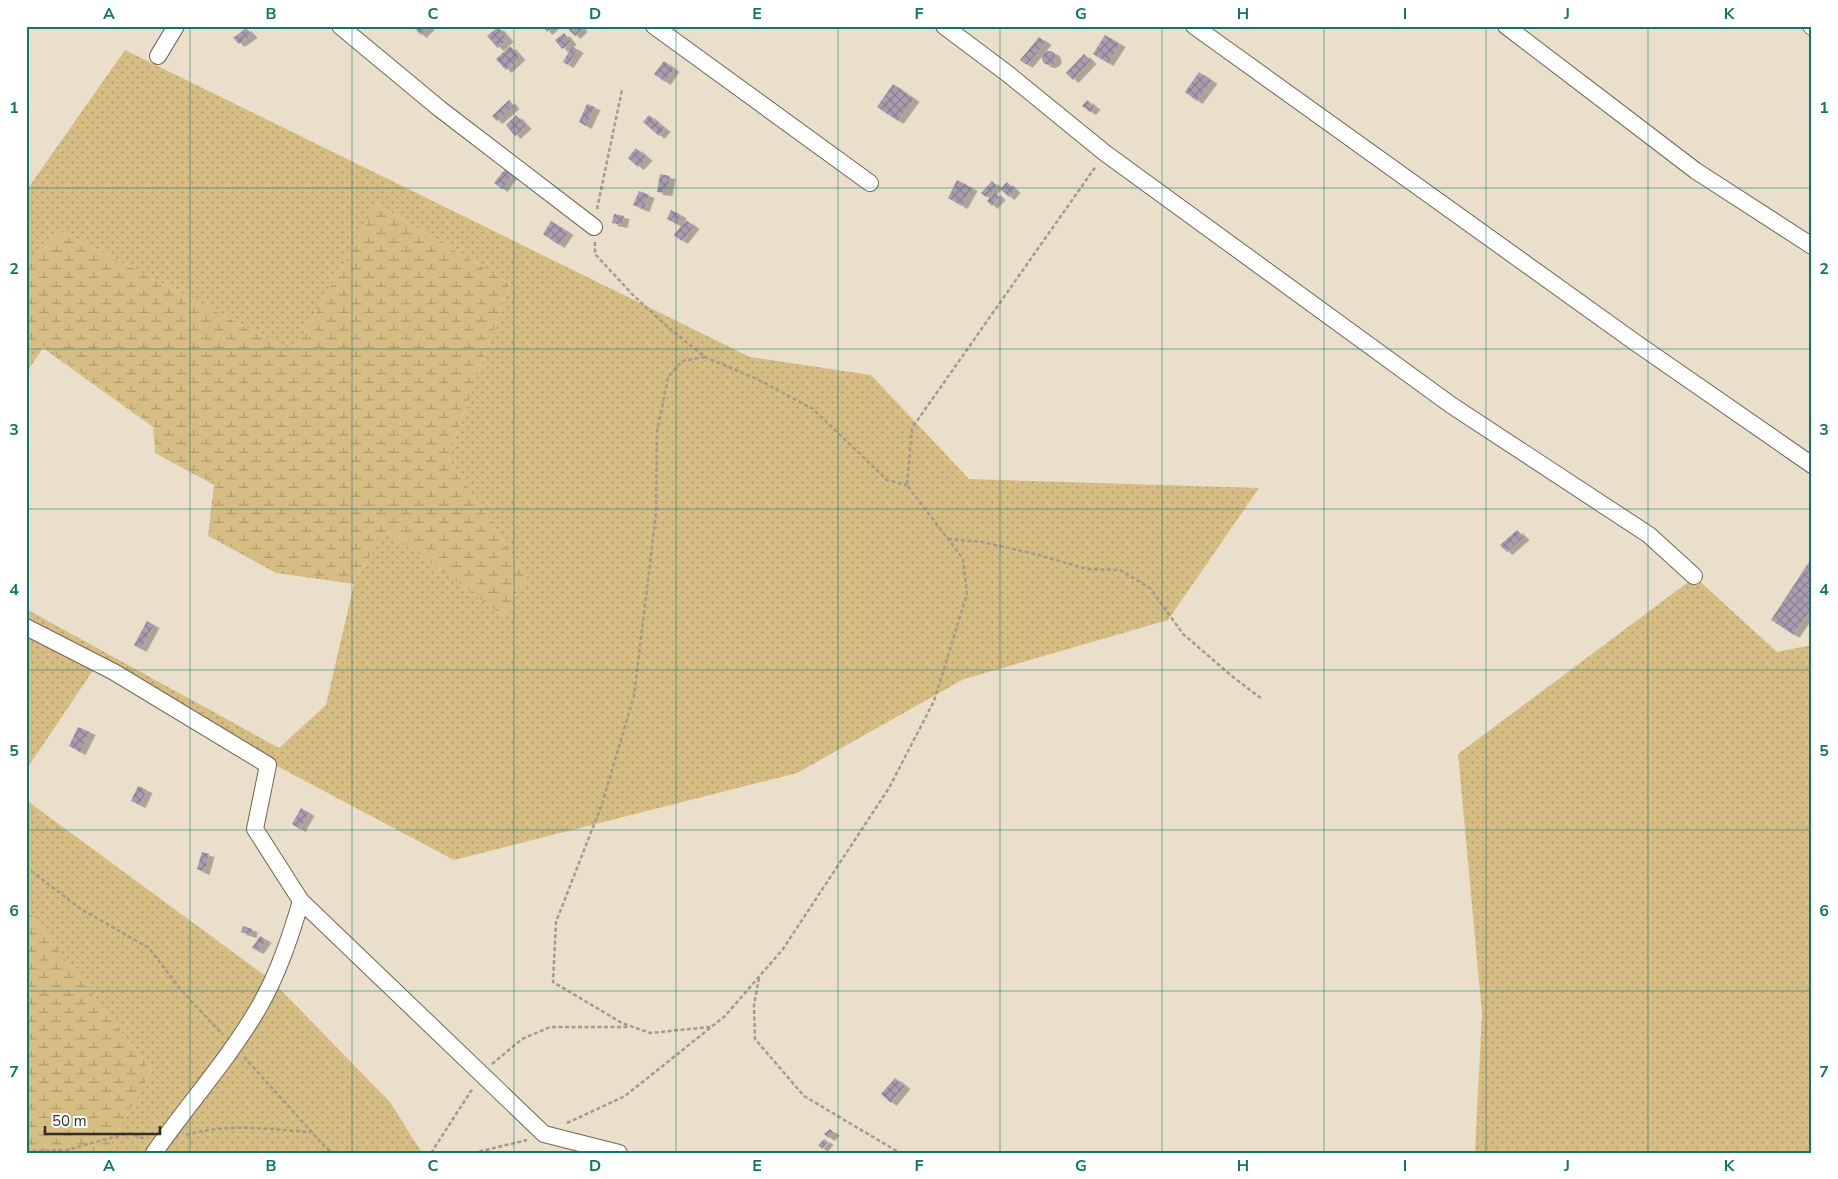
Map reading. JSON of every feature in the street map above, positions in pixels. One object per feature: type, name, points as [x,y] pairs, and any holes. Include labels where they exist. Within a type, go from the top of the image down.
[{"type":"street","points":[[158,56],[176,26]]},
{"type":"street","points":[[340,26],[440,109],[594,227]]},
{"type":"street","points":[[654,26],[870,183]]},
{"type":"street","points":[[944,26],[1008,74],[1105,152],[1451,405],[1649,535],[1694,576]]},
{"type":"street","points":[[1194,26],[1636,343],[1812,465]]},
{"type":"street","points":[[1506,26],[1696,171],[1812,246]]},
{"type":"street","points":[[26,628],[114,672],[268,765],[255,829],[302,901],[544,1134],[619,1153]]},
{"type":"street","points":[[154,1153],[259,1008],[283,959],[302,901]]},
{"type":"path","points":[[473,1153],[544,1134],[625,1096],[725,1016],[783,949],[889,788],[934,701],[967,594],[964,559],[907,485],[887,480],[813,409],[757,378],[705,357],[634,296],[595,254],[594,227],[604,167],[622,90]]},
{"type":"path","points":[[907,485],[912,428],[1105,152]]},
{"type":"path","points":[[705,357],[682,361],[668,377],[657,432],[656,513],[634,696],[602,804],[556,922],[553,982],[614,1018],[650,1033],[711,1027]]},
{"type":"path","points":[[948,539],[991,544],[1087,569],[1120,570],[1150,588],[1184,634],[1232,677],[1262,698]]},
{"type":"path","points":[[26,867],[81,909],[149,948],[180,990],[233,1045],[326,1148],[333,1153]]},
{"type":"path","points":[[759,977],[754,1005],[755,1039],[804,1096],[900,1153]]},
{"type":"path","points":[[431,1153],[482,1075],[522,1039],[550,1027],[634,1027]]},
{"type":"green space","points":[[125,50],[750,357],[871,375],[969,479],[1259,488],[1168,620],[964,679],[797,773],[454,860],[94,669],[26,770],[26,609],[279,748],[326,705],[354,584],[276,573],[208,536],[214,485],[155,453],[153,427],[43,348],[26,373],[26,350],[44,346],[154,426],[157,452],[217,484],[353,581],[387,531],[503,616],[527,576],[448,459],[510,284],[377,204],[294,352],[63,232],[26,263],[26,191]]},
{"type":"green space","points":[[377,204],[510,284],[448,459],[527,576],[503,616],[387,531],[353,581],[277,570],[209,535],[216,484],[157,452],[154,426],[44,346],[26,350],[26,263],[63,232],[294,352]]},
{"type":"green space","points":[[1695,577],[1777,652],[1812,645],[1812,1153],[1475,1153],[1482,1013],[1458,754]]},
{"type":"green space","points":[[26,800],[271,980],[390,1102],[422,1153],[105,1153],[152,1071],[26,909]]},
{"type":"green space","points":[[26,909],[152,1071],[105,1153],[26,1153]]},
{"type":"building","points":[[418,26],[429,27],[421,35],[415,29]]},
{"type":"building","points":[[542,26],[553,26],[547,32]]},
{"type":"building","points":[[572,26],[580,26],[582,29],[575,36],[569,30]]},
{"type":"building","points":[[498,27],[508,39],[498,48],[487,36]]},
{"type":"building","points":[[246,28],[252,35],[239,44],[233,38]]},
{"type":"building","points":[[564,33],[571,42],[562,49],[555,40]]},
{"type":"building","points":[[1105,35],[1120,44],[1108,63],[1093,54]]},
{"type":"building","points":[[1039,37],[1046,42],[1027,65],[1020,60]]},
{"type":"building","points":[[510,46],[520,57],[506,70],[496,59]]},
{"type":"building","points":[[572,46],[578,50],[568,65],[563,62]]},
{"type":"building","points":[[1049,51],[1054,53],[1056,58],[1054,63],[1049,65],[1044,63],[1042,58],[1044,53]]},
{"type":"building","points":[[1084,54],[1091,61],[1073,80],[1066,73]]},
{"type":"building","points":[[664,61],[674,69],[665,82],[654,74]]},
{"type":"building","points":[[1199,72],[1212,81],[1197,101],[1185,92]]},
{"type":"building","points":[[893,84],[914,99],[898,121],[877,107]]},
{"type":"building","points":[[509,100],[514,106],[497,121],[492,116]]},
{"type":"building","points":[[1087,100],[1095,107],[1090,112],[1082,106]]},
{"type":"building","points":[[587,104],[595,107],[586,126],[579,122]]},
{"type":"building","points":[[516,115],[526,126],[515,136],[506,125]]},
{"type":"building","points":[[649,115],[665,129],[659,136],[643,122]]},
{"type":"building","points":[[636,148],[647,158],[638,167],[628,158]]},
{"type":"building","points":[[506,168],[513,174],[502,189],[494,183]]},
{"type":"building","points":[[660,174],[670,176],[667,193],[657,192]]},
{"type":"building","points":[[957,180],[972,188],[962,206],[948,198]]},
{"type":"building","points":[[992,181],[997,186],[986,197],[981,193]]},
{"type":"building","points":[[1007,182],[1015,190],[1009,197],[1000,189]]},
{"type":"building","points":[[639,191],[649,195],[644,209],[633,205]]},
{"type":"building","points":[[995,192],[1000,197],[992,206],[987,201]]},
{"type":"building","points":[[671,210],[681,215],[677,224],[667,219]]},
{"type":"building","points":[[614,214],[624,216],[622,225],[612,223]]},
{"type":"building","points":[[686,220],[694,226],[682,241],[674,235]]},
{"type":"building","points":[[551,221],[568,232],[559,245],[543,234]]},
{"type":"building","points":[[1517,530],[1524,537],[1507,552],[1500,545]]},
{"type":"building","points":[[1809,562],[1812,564],[1812,608],[1794,635],[1771,620]]},
{"type":"building","points":[[147,621],[154,625],[141,649],[134,645]]},
{"type":"building","points":[[78,727],[90,732],[80,752],[69,746]]},
{"type":"building","points":[[138,786],[147,790],[140,805],[131,801]]},
{"type":"building","points":[[301,808],[309,813],[300,829],[292,824]]},
{"type":"building","points":[[202,852],[209,854],[204,872],[197,869]]},
{"type":"building","points":[[243,926],[252,929],[251,935],[241,932]]},
{"type":"building","points":[[260,936],[266,940],[258,951],[252,948]]},
{"type":"building","points":[[895,1078],[905,1086],[891,1103],[881,1094]]},
{"type":"building","points":[[830,1129],[834,1133],[829,1138],[824,1134]]},
{"type":"building","points":[[824,1139],[828,1142],[822,1149],[818,1145]]}]
